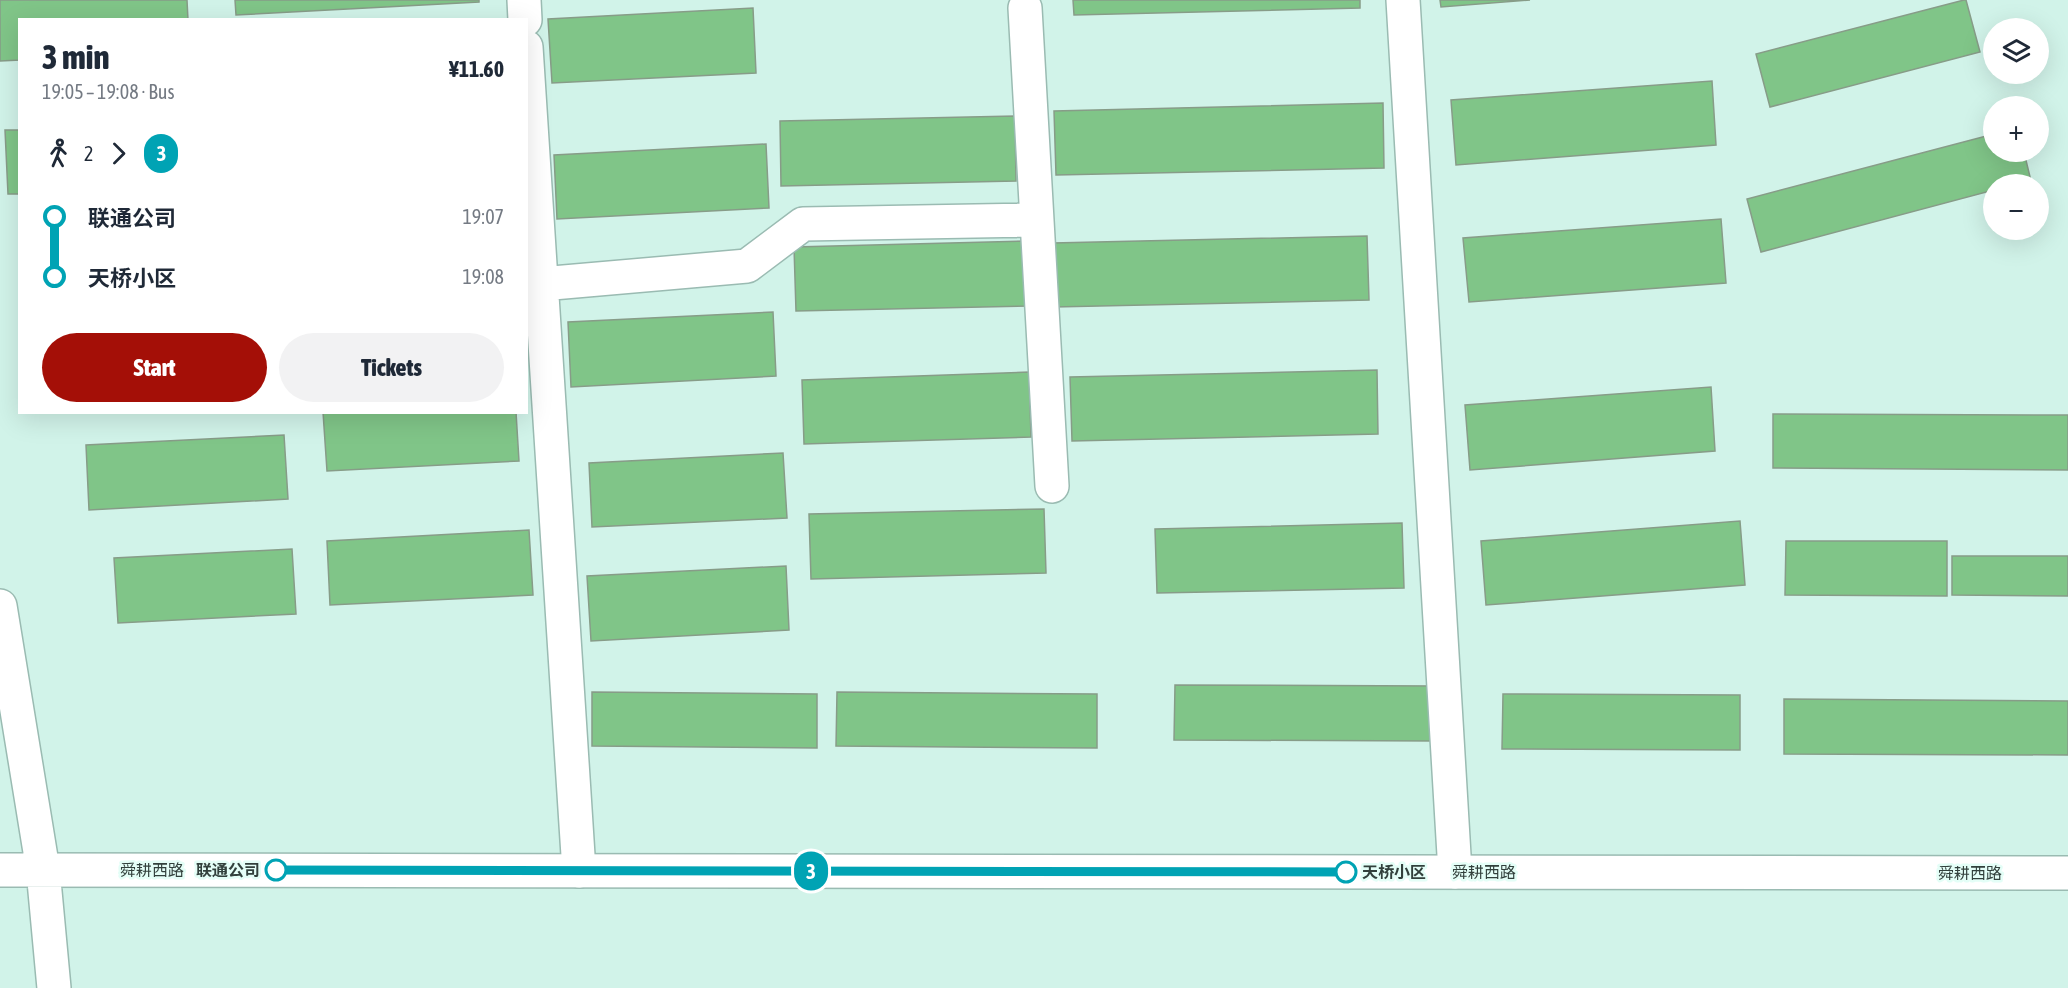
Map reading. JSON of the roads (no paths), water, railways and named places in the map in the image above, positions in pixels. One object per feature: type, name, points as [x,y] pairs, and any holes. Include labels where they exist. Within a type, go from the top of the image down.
[{"type":"street","points":[[524,0],[525,18]]},
{"type":"street","points":[[1403,0],[1455,872]]},
{"type":"street","points":[[1025,8],[1052,486]]},
{"type":"street","points":[[528,77],[579,871]]},
{"type":"street","points":[[542,284],[747,266],[803,224],[1037,220]]},
{"type":"street","points":[[0,606],[42,870],[54,988]]},
{"type":"street","name":"舜耕西路","points":[[0,870],[2068,873]]},
{"type":"place","name":"联通公司","points":[[276,870]]},
{"type":"place","name":"天桥小区","points":[[1346,872]]}]
